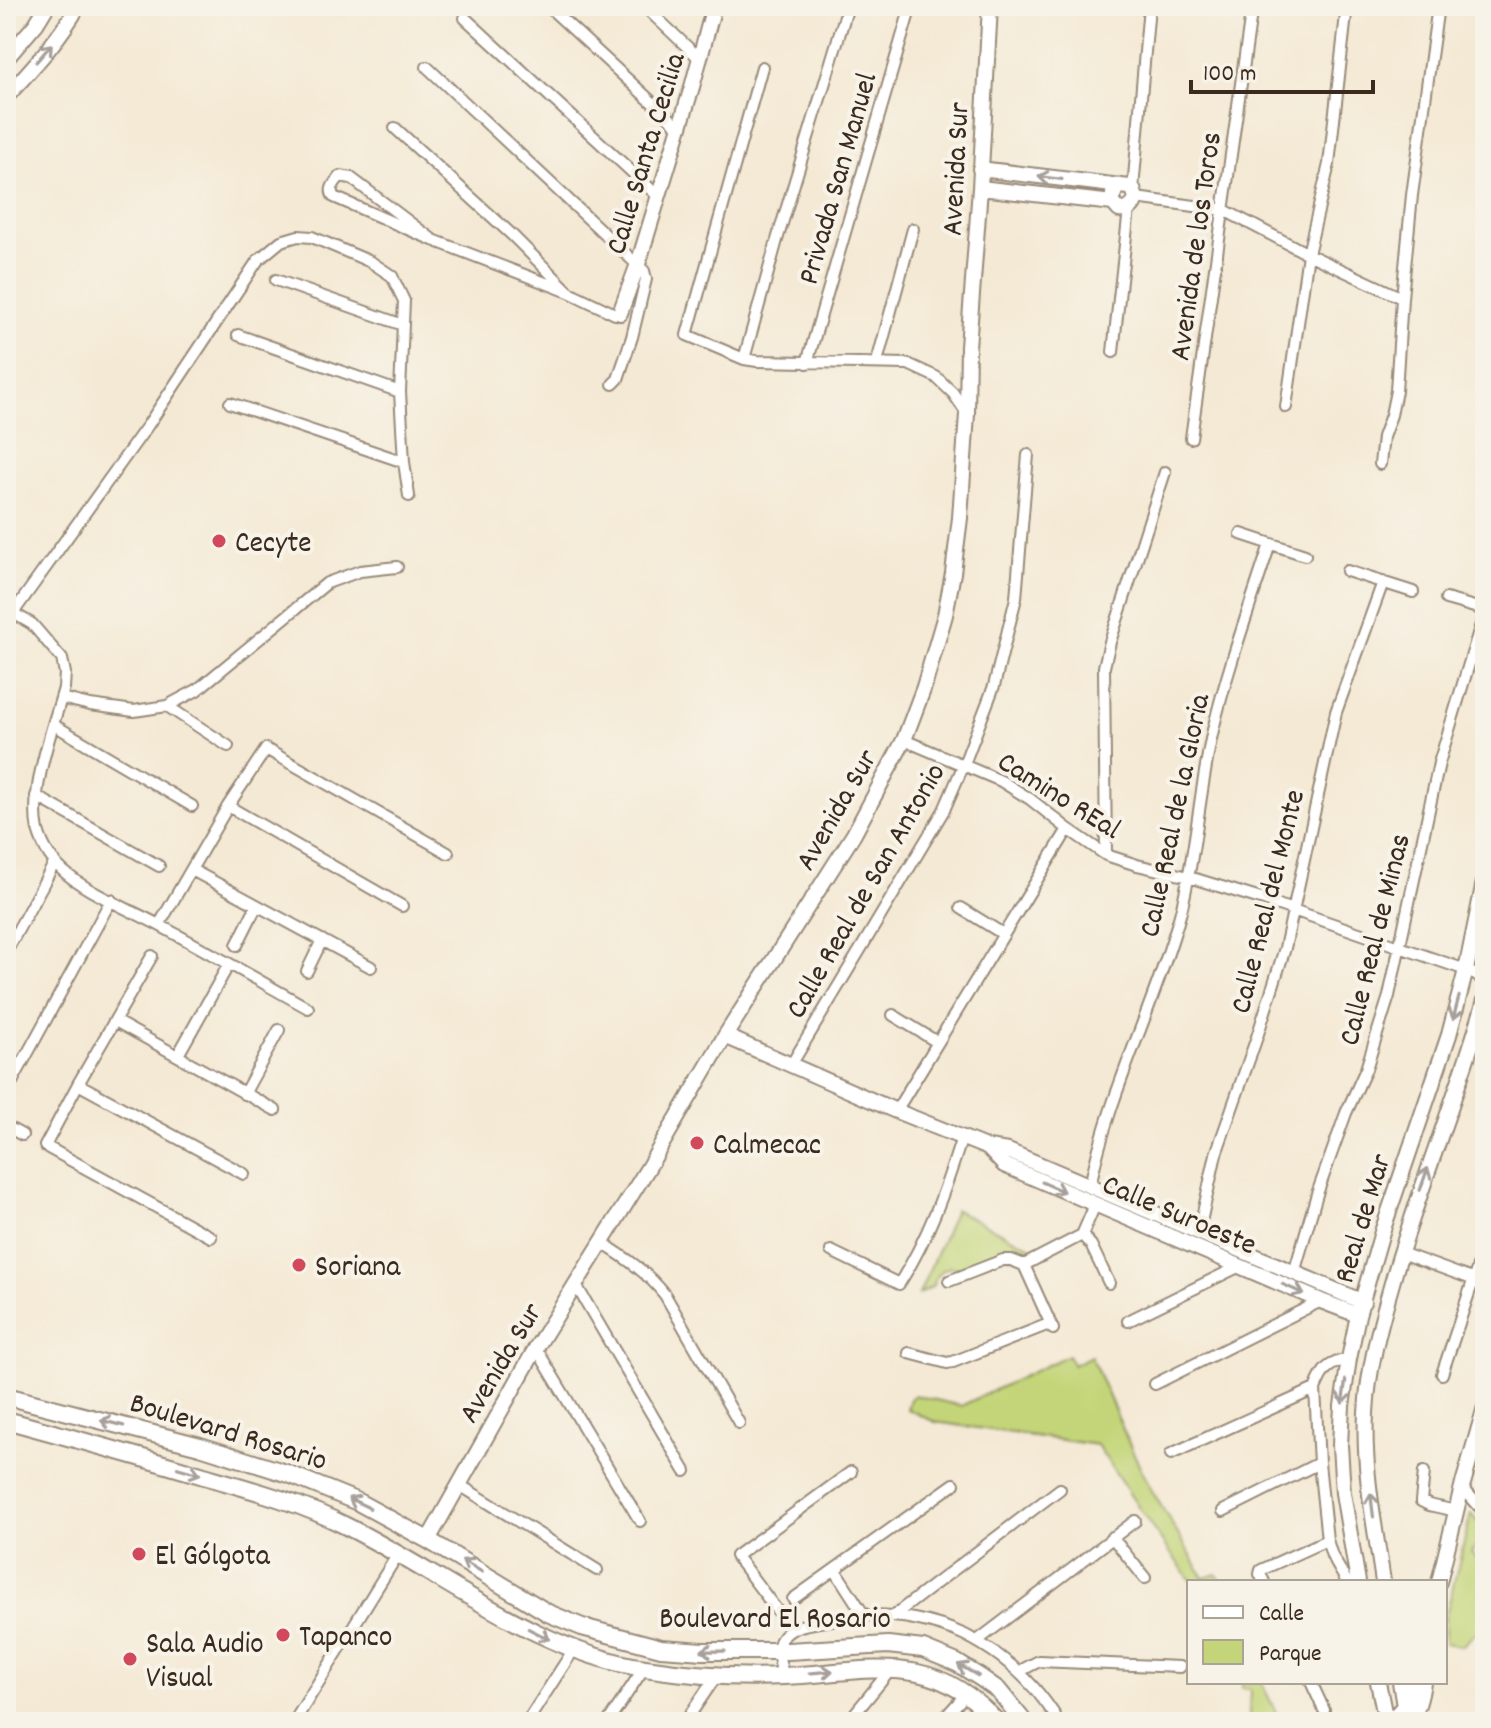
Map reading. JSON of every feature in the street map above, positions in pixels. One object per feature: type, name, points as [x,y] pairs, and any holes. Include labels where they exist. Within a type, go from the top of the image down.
[{"type":"main road","name":"Boulevard Rosario","points":[[6,1396],[200,1446],[289,1474],[358,1502],[428,1540]]},
{"type":"main road","name":"Boulevard Rosario","points":[[6,1420],[293,1502],[347,1526],[398,1554]]},
{"type":"main road","points":[[279,1498],[289,1474]]},
{"type":"main road","name":"Boulevard El Rosario","points":[[428,1540],[548,1613],[582,1627],[661,1648],[778,1651],[888,1645],[923,1649],[957,1663],[998,1690],[1024,1722]]},
{"type":"main road","name":"Boulevard El Rosario","points":[[398,1554],[542,1636],[574,1649],[644,1668],[717,1675],[783,1676],[892,1668],[947,1682],[966,1694],[997,1722]]},
{"type":"street","points":[[6,59],[47,6]]},
{"type":"street","points":[[6,97],[51,46],[78,6]]},
{"type":"street","points":[[548,6],[680,128]]},
{"type":"street","points":[[644,6],[700,59]]},
{"type":"street","name":"Calle Santa Cecilia","points":[[620,313],[680,128],[714,6]]},
{"type":"street","points":[[744,359],[848,6]]},
{"type":"street","name":"Privada San Manuel","points":[[807,363],[911,6]]},
{"type":"street","name":"Avenida Sur","points":[[428,1540],[536,1348],[725,1036],[854,834],[904,740],[924,687],[945,615],[960,518],[990,6]]},
{"type":"street","points":[[1113,352],[1149,6]]},
{"type":"street","points":[[1286,407],[1308,254],[1329,164],[1347,6]]},
{"type":"street","points":[[1380,464],[1383,437],[1396,391],[1412,195],[1438,6]]},
{"type":"street","name":"Avenida de los Toros","points":[[1191,438],[1251,13]]},
{"type":"street","points":[[465,18],[658,196]]},
{"type":"street","points":[[427,67],[644,271],[646,279],[632,337],[618,379],[613,384]]},
{"type":"street","points":[[762,67],[687,335],[744,359],[778,363],[908,364],[936,377],[953,393],[967,414]]},
{"type":"street","points":[[395,128],[511,234],[569,292]]},
{"type":"street","points":[[980,169],[1129,196]]},
{"type":"street","points":[[433,240],[351,178],[340,176],[331,188],[334,197],[433,240],[569,292],[615,314],[620,313]]},
{"type":"street","points":[[980,188],[1113,203],[1113,194],[1224,210],[1402,298]]},
{"type":"street","points":[[877,362],[913,229]]},
{"type":"street","points":[[308,1008],[111,900],[68,875],[55,862],[38,829],[36,796],[65,673],[62,659],[32,624],[10,614],[148,425],[258,260],[281,241],[298,236],[312,237],[371,262],[392,276],[404,301],[400,392],[409,496]]},
{"type":"street","points":[[276,280],[403,325]]},
{"type":"street","points":[[238,335],[400,392]]},
{"type":"street","points":[[230,403],[404,462]]},
{"type":"street","name":"Calle Real de San Antonio","points":[[791,1065],[944,810],[964,764],[994,686],[1016,598],[1028,455]]},
{"type":"street","points":[[1106,855],[1104,667],[1165,472]]},
{"type":"street","points":[[1241,534],[1305,555]]},
{"type":"street","name":"Calle Real de la Gloria","points":[[1090,1186],[1101,1140],[1166,959],[1189,877],[1213,732],[1229,669],[1270,544]]},
{"type":"street","points":[[61,698],[134,711],[167,706],[197,690],[327,583],[360,571],[397,567]]},
{"type":"street","points":[[1347,571],[1413,592]]},
{"type":"street","name":"Calle Real del Monte","points":[[1199,1231],[1216,1154],[1273,988],[1294,911],[1336,712],[1383,582]]},
{"type":"street","points":[[1446,599],[1485,611]]},
{"type":"street","name":"Calle Real de Minas","points":[[1294,1273],[1317,1194],[1380,1027],[1439,763],[1485,611]]},
{"type":"street","points":[[167,706],[228,746]]},
{"type":"street","points":[[54,725],[192,806]]},
{"type":"street","name":"Camino REal","points":[[904,740],[1001,781],[1106,855],[1264,900],[1400,946],[1485,980]]},
{"type":"street","points":[[159,925],[228,806],[266,749],[448,853]]},
{"type":"street","points":[[36,796],[159,866]]},
{"type":"street","points":[[228,806],[402,906]]},
{"type":"street","points":[[896,1111],[1068,829]]},
{"type":"street","points":[[6,952],[55,862]]},
{"type":"street","points":[[192,870],[371,967]]},
{"type":"street","name":"Real de Mar","points":[[1358,1580],[1343,1493],[1340,1445],[1349,1359],[1395,1191],[1449,1035],[1485,877]]},
{"type":"street","points":[[6,1093],[111,900]]},
{"type":"street","points":[[237,945],[257,905]]},
{"type":"street","points":[[961,908],[1003,934]]},
{"type":"street","points":[[307,971],[322,940]]},
{"type":"street","points":[[152,956],[45,1146],[211,1237]]},
{"type":"street","points":[[178,1055],[229,964]]},
{"type":"street","points":[[1383,1580],[1365,1446],[1371,1369],[1401,1253],[1485,1000]]},
{"type":"street","points":[[893,1015],[937,1042]]},
{"type":"street","points":[[115,1021],[275,1110]]},
{"type":"street","points":[[244,1094],[279,1030]]},
{"type":"street","name":"Calle Suroeste","points":[[725,1036],[896,1111],[988,1148],[1008,1151],[1199,1231],[1294,1273],[1361,1308]]},
{"type":"street","points":[[78,1084],[244,1174]]},
{"type":"street","points":[[6,1126],[22,1135]]},
{"type":"street","points":[[831,1251],[899,1284],[939,1205],[962,1137]]},
{"type":"street","name":"Calle Suroeste","points":[[988,1148],[1004,1165],[1095,1205],[1321,1301],[1361,1308]]},
{"type":"street","points":[[1024,1265],[1082,1235],[1095,1205]]},
{"type":"street","points":[[1082,1235],[1091,1245],[1109,1283]]},
{"type":"street","points":[[602,1243],[637,1265],[665,1295],[739,1423]]},
{"type":"street","points":[[1442,1374],[1485,1245]]},
{"type":"street","points":[[1401,1253],[1472,1279]]},
{"type":"street","points":[[909,1353],[953,1362],[1051,1326],[1024,1265],[1003,1260],[949,1281]]},
{"type":"street","points":[[1128,1321],[1240,1266]]},
{"type":"street","points":[[576,1285],[685,1471]]},
{"type":"street","points":[[1155,1384],[1321,1301]]},
{"type":"street","points":[[536,1348],[640,1521]]},
{"type":"street","points":[[1346,1580],[1327,1540],[1315,1389],[1329,1365],[1349,1359]]},
{"type":"street","points":[[1171,1454],[1315,1389]]},
{"type":"street","points":[[1439,1580],[1485,1409]]},
{"type":"street","points":[[1223,1511],[1319,1463]]},
{"type":"street","points":[[791,1629],[736,1556],[851,1472]]},
{"type":"street","points":[[1424,1472],[1421,1501],[1456,1511]]},
{"type":"street","points":[[458,1484],[597,1570]]},
{"type":"street","points":[[793,1599],[954,1484]]},
{"type":"street","points":[[1462,1487],[1485,1513]]},
{"type":"street","points":[[893,1616],[1060,1489]]},
{"type":"street","points":[[977,1641],[1135,1521]]},
{"type":"street","points":[[1112,1537],[1145,1578]]},
{"type":"street","points":[[1262,1577],[1327,1540]]},
{"type":"street","points":[[294,1722],[398,1554]]},
{"type":"street","points":[[835,1570],[864,1615]]},
{"type":"street","points":[[783,1676],[778,1651],[782,1638],[791,1629],[864,1615],[893,1616],[930,1623],[977,1641],[1020,1671],[1059,1722]]},
{"type":"street","points":[[527,1722],[574,1649]]},
{"type":"street","points":[[1020,1671],[1039,1661],[1180,1667]]},
{"type":"street","points":[[608,1722],[644,1668]]},
{"type":"street","points":[[848,1722],[892,1668]]},
{"type":"street","points":[[685,1722],[717,1675]]},
{"type":"street","points":[[1312,1684],[1324,1710]]},
{"type":"street","points":[[1378,1684],[1387,1722],[1415,1713],[1423,1684]]},
{"type":"street","points":[[1400,1684],[1407,1717]]},
{"type":"street","points":[[1407,1717],[1412,1684]]},
{"type":"street","points":[[941,1722],[966,1694]]},
{"type":"green space","points":[[955,1210],[1046,1254],[1029,1263],[1005,1255],[960,1269],[950,1267],[943,1270],[932,1287],[919,1294]]},
{"type":"green space","points":[[1068,1355],[1073,1365],[1091,1356],[1151,1489],[1204,1578],[1217,1574],[1220,1580],[1191,1580],[1097,1445],[935,1422],[907,1409],[915,1395],[961,1406]]},
{"type":"green space","points":[[1471,1514],[1485,1528],[1485,1538],[1471,1552],[1485,1568],[1485,1624],[1462,1646],[1447,1643],[1447,1611]]},
{"type":"green space","points":[[1242,1684],[1262,1684],[1277,1714],[1264,1720],[1249,1719],[1250,1689],[1242,1688]]},
{"type":"place","name":"Cecyte","points":[[219,541]]},
{"type":"place","name":"Calmecac","points":[[697,1143]]},
{"type":"place","name":"Soriana","points":[[299,1265]]},
{"type":"place","name":"El Gólgota","points":[[139,1554]]},
{"type":"place","name":"Tapanco","points":[[283,1635]]},
{"type":"place","name":"Sala Audio Visual","points":[[130,1659]]}]
